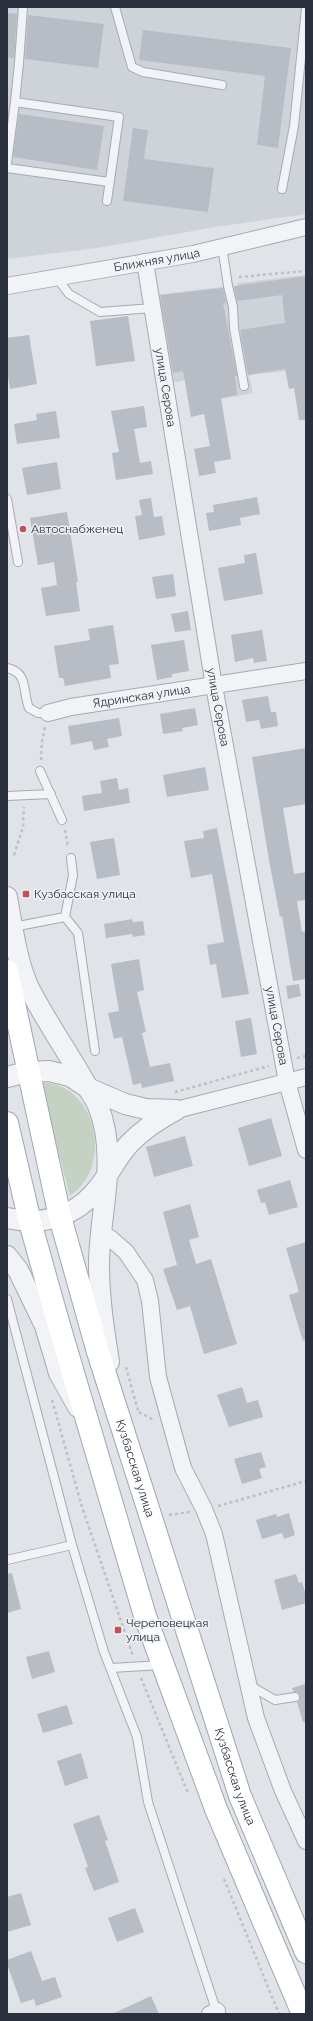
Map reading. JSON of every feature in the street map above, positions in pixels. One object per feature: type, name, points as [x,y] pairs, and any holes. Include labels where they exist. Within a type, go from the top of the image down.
[{"type":"main road","name":"Кузбасская улица","points":[[7,971],[17,1074],[118,1417],[240,1796],[306,1952]]},
{"type":"main road","points":[[7,1122],[30,1222],[145,1616],[216,1809],[303,2014]]},
{"type":"street","name":"Ближняя улица","points":[[7,286],[193,254],[306,227]]},
{"type":"street","name":"улица Серова","points":[[145,262],[214,686],[283,1062],[306,1150]]},
{"type":"street","name":"Ядринская улица","points":[[48,713],[71,707],[306,671]]},
{"type":"street","points":[[7,897],[21,963],[29,987],[60,1041],[76,1065],[98,1106],[104,1128],[108,1159],[99,1265],[103,1320],[118,1417]]},
{"type":"street","points":[[17,1074],[49,1071],[70,1076],[88,1088],[125,1104],[146,1109],[173,1102],[287,1082],[306,1077]]},
{"type":"street","points":[[7,1218],[30,1222],[60,1217],[91,1196],[129,1144],[157,1120],[173,1102]]},
{"type":"street","points":[[101,1237],[110,1238],[126,1252],[145,1280],[150,1301],[158,1377],[183,1468],[204,1509],[214,1534],[247,1684],[256,1718],[283,1791],[306,1841]]},
{"type":"street","points":[[7,1256],[18,1270],[45,1326],[59,1373],[88,1423]]},
{"type":"lane","points":[[7,163],[20,63],[23,7]]},
{"type":"lane","points":[[115,7],[132,67],[143,72],[222,86]]},
{"type":"lane","points":[[282,189],[294,126],[306,9]]},
{"type":"lane","points":[[15,102],[119,116],[106,202]]},
{"type":"lane","points":[[7,168],[109,182]]},
{"type":"lane","points":[[222,246],[233,307],[234,328],[244,386]]},
{"type":"lane","points":[[56,277],[69,294],[100,312],[153,308]]},
{"type":"lane","points":[[7,499],[18,562]]},
{"type":"lane","points":[[7,668],[16,670],[22,675],[29,708],[38,713],[48,713]]},
{"type":"lane","points":[[40,771],[62,820]]},
{"type":"lane","points":[[7,796],[51,794]]},
{"type":"lane","points":[[71,858],[73,875],[65,917],[78,934],[95,1051]]},
{"type":"lane","points":[[13,927],[65,917]]},
{"type":"lane","points":[[7,1299],[72,1545],[110,1668],[137,1737],[148,1802],[215,2013]]},
{"type":"lane","points":[[7,1560],[72,1545]]},
{"type":"lane","points":[[110,1668],[163,1665]]},
{"type":"lane","points":[[247,1684],[275,1700],[295,1697]]},
{"type":"path","points":[[236,278],[306,271]]},
{"type":"path","points":[[40,771],[42,742]]},
{"type":"path","points":[[14,855],[23,826],[22,812],[27,794]]},
{"type":"path","points":[[62,820],[71,858]]},
{"type":"path","points":[[173,1102],[283,1062],[306,1056]]},
{"type":"path","points":[[168,1515],[204,1509],[306,1481]]},
{"type":"shaded area","points":[[7,7],[306,7],[306,214],[215,227],[97,248],[7,259]]},
{"type":"shaded area","points":[[306,275],[306,369],[249,375],[253,393],[215,400],[210,375],[171,383],[157,295],[228,286],[233,287],[238,286],[238,283]]},
{"type":"green space","points":[[40,1082],[63,1087],[77,1097],[91,1120],[95,1148],[93,1162],[89,1175],[81,1186],[70,1196]]},
{"type":"building","points":[[7,13],[17,14],[14,58],[7,57]]},
{"type":"building","points":[[28,15],[104,24],[98,68],[25,59]]},
{"type":"building","points":[[143,30],[291,48],[278,148],[257,145],[265,76],[139,60]]},
{"type":"building","points":[[19,114],[104,126],[97,170],[13,157]]},
{"type":"building","points":[[133,128],[148,130],[144,159],[214,168],[208,212],[123,201]]},
{"type":"building","points":[[306,276],[306,420],[299,420],[294,388],[289,389],[285,369],[248,375],[240,330],[285,323],[282,295],[237,301],[234,286]]},
{"type":"building","points":[[223,288],[226,303],[223,303],[237,376],[235,376],[237,395],[221,398],[231,459],[214,462],[216,473],[199,476],[194,449],[210,446],[204,414],[191,417],[183,371],[173,373],[160,295]]},
{"type":"building","points":[[128,316],[135,361],[96,366],[90,321]]},
{"type":"building","points":[[29,335],[37,384],[10,389],[7,370],[7,338]]},
{"type":"building","points":[[144,406],[147,427],[134,429],[140,463],[151,461],[153,474],[116,480],[112,453],[119,452],[111,411]]},
{"type":"building","points":[[56,411],[60,438],[17,444],[14,424],[37,420],[36,414]]},
{"type":"building","points":[[57,462],[61,489],[27,495],[22,468]]},
{"type":"building","points":[[257,497],[260,514],[240,518],[241,525],[209,531],[206,513],[214,512],[213,505]]},
{"type":"building","points":[[151,498],[154,517],[162,516],[165,535],[139,540],[135,516],[142,515],[139,500]]},
{"type":"building","points":[[67,512],[78,582],[76,582],[80,611],[46,616],[41,588],[57,585],[54,562],[38,565],[30,518]]},
{"type":"building","points":[[256,553],[263,594],[224,601],[218,568],[245,563],[244,555]]},
{"type":"building","points":[[173,574],[176,596],[156,599],[152,577]]},
{"type":"building","points":[[188,611],[191,630],[175,632],[171,614]]},
{"type":"building","points":[[113,625],[119,664],[109,665],[111,678],[65,686],[63,678],[59,678],[54,646],[90,640],[88,629]]},
{"type":"building","points":[[262,630],[267,661],[254,663],[253,658],[235,662],[231,635]]},
{"type":"building","points":[[184,640],[189,671],[172,674],[172,677],[157,680],[151,645]]},
{"type":"building","points":[[268,696],[271,712],[276,712],[278,726],[261,729],[259,720],[246,722],[242,700]]},
{"type":"building","points":[[195,708],[198,725],[182,728],[183,731],[163,734],[160,714]]},
{"type":"building","points":[[119,718],[122,736],[107,739],[109,747],[94,750],[92,741],[71,745],[68,726]]},
{"type":"building","points":[[306,748],[306,804],[283,808],[294,874],[306,872],[306,900],[297,901],[302,932],[306,931],[306,979],[293,981],[282,916],[280,917],[269,860],[252,757]]},
{"type":"building","points":[[205,767],[209,790],[167,797],[163,775]]},
{"type":"building","points":[[117,778],[119,790],[128,788],[130,803],[84,811],[82,796],[102,793],[100,781]]},
{"type":"building","points":[[217,828],[249,994],[222,998],[216,964],[210,965],[207,945],[224,942],[212,874],[191,878],[184,841],[204,838],[203,831]]},
{"type":"building","points":[[114,838],[120,875],[97,879],[90,842]]},
{"type":"building","points":[[132,919],[133,922],[143,921],[145,935],[133,937],[132,934],[106,938],[104,924]]},
{"type":"building","points":[[139,959],[144,990],[137,992],[146,1032],[142,1033],[150,1067],[170,1063],[174,1081],[142,1088],[141,1083],[133,1085],[122,1037],[114,1039],[108,1013],[119,1011],[111,964]]},
{"type":"building","points":[[299,984],[301,996],[288,999],[286,986]]},
{"type":"building","points":[[251,1018],[257,1054],[241,1057],[235,1021]]},
{"type":"building","points":[[271,1118],[282,1156],[249,1166],[238,1128]]},
{"type":"building","points":[[185,1136],[193,1166],[154,1177],[146,1147]]},
{"type":"building","points":[[290,1180],[298,1207],[269,1215],[265,1202],[261,1203],[257,1190]]},
{"type":"building","points":[[190,1204],[199,1237],[189,1240],[196,1264],[211,1259],[237,1344],[204,1354],[190,1306],[177,1310],[163,1269],[177,1265],[163,1212]]},
{"type":"building","points":[[306,1242],[306,1340],[303,1341],[289,1295],[299,1292],[286,1248]]},
{"type":"building","points":[[242,1387],[247,1403],[258,1400],[263,1417],[229,1427],[217,1395]]},
{"type":"building","points":[[261,1452],[266,1467],[259,1469],[262,1478],[242,1484],[234,1459]]},
{"type":"building","points":[[289,1513],[295,1535],[284,1539],[282,1533],[262,1539],[256,1520],[276,1514],[277,1517]]},
{"type":"building","points":[[12,1573],[21,1609],[7,1613],[7,1574]]},
{"type":"building","points":[[296,1574],[299,1583],[302,1582],[306,1595],[306,1603],[282,1610],[274,1580]]},
{"type":"building","points":[[49,1651],[55,1672],[32,1679],[26,1657]]},
{"type":"building","points":[[306,1684],[306,1722],[303,1722],[297,1702],[300,1699],[300,1696],[297,1692],[294,1692],[292,1688]]},
{"type":"building","points":[[67,1705],[73,1724],[43,1733],[37,1714]]},
{"type":"building","points":[[81,1753],[88,1778],[65,1786],[57,1761]]},
{"type":"building","points":[[99,1815],[108,1840],[105,1841],[119,1882],[94,1891],[85,1868],[88,1867],[73,1824]]},
{"type":"building","points":[[21,1893],[31,1925],[7,1932],[7,1897]]},
{"type":"building","points":[[135,1908],[144,1932],[117,1942],[108,1918]]},
{"type":"building","points":[[31,1951],[42,1981],[55,1977],[62,1997],[36,2006],[34,1999],[21,2003],[7,1964],[7,1960]]},
{"type":"building","points":[[151,1996],[159,2014],[112,2014]]},
{"type":"place","name":"Автоснабженец","points":[[23,529]]},
{"type":"place","name":"Кузбасская улица","points":[[26,894]]},
{"type":"place","name":"Череповецкая улица","points":[[118,1630]]}]
